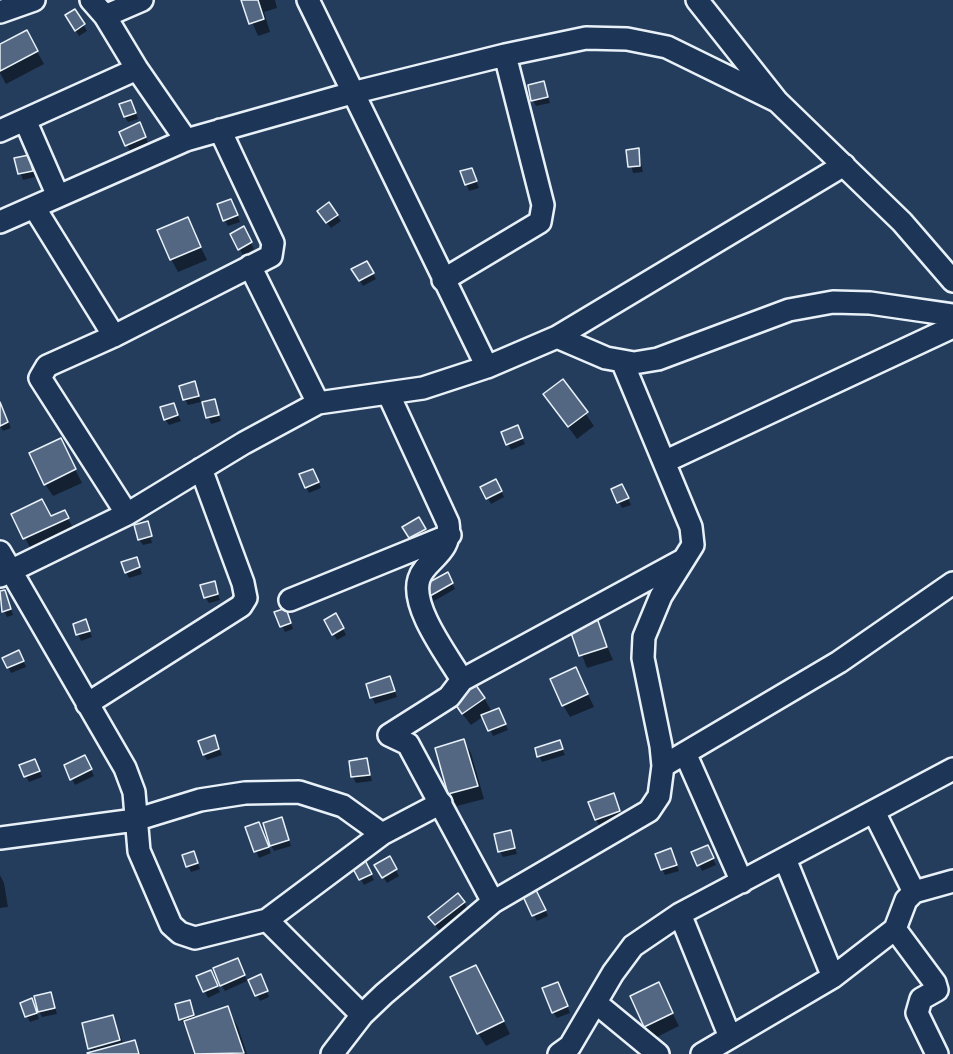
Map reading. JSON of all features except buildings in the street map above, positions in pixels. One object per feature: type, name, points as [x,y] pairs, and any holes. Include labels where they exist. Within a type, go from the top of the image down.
[{"type":"street","points":[[0,12],[34,0]]},
{"type":"street","points":[[142,0],[98,8],[186,140]]},
{"type":"street","points":[[308,0],[487,367]]},
{"type":"street","points":[[697,0],[777,101],[902,222],[953,281]]},
{"type":"street","points":[[0,222],[186,140],[352,93],[505,55],[586,38],[627,39],[667,47],[777,101]]},
{"type":"street","points":[[443,279],[540,222],[543,205],[505,55]]},
{"type":"street","points":[[0,132],[137,69]]},
{"type":"street","points":[[25,120],[58,196]]},
{"type":"street","points":[[127,514],[40,378],[47,366],[114,336],[271,256],[273,243],[220,130]]},
{"type":"street","points":[[441,803],[382,834],[267,920],[195,938],[180,933],[171,925],[139,851],[134,792],[125,768],[3,566],[127,514],[318,403],[423,388],[487,367],[557,337],[844,165]]},
{"type":"street","points":[[34,207],[114,336]]},
{"type":"street","points":[[250,266],[318,403]]},
{"type":"street","points":[[557,337],[606,358],[634,363],[658,359],[789,310],[833,302],[870,303],[953,315]]},
{"type":"street","points":[[664,462],[953,327]]},
{"type":"street","points":[[333,1054],[362,1015],[415,966],[493,902],[649,811],[659,796],[663,766],[662,746],[643,658],[644,637],[661,596],[693,545],[691,527],[622,361]]},
{"type":"street","points":[[388,393],[448,523],[450,535],[419,578],[418,604],[462,680]]},
{"type":"street","points":[[87,704],[241,606],[246,598],[243,583],[201,470]]},
{"type":"street","points":[[290,600],[450,535]]},
{"type":"street","points":[[493,902],[408,744],[389,735],[448,697],[462,680],[686,559]]},
{"type":"street","points":[[663,766],[839,662],[953,583]]},
{"type":"street","points":[[685,753],[742,882]]},
{"type":"street","points":[[559,1054],[570,1046],[613,973],[633,946],[680,914],[953,769]]},
{"type":"street","points":[[0,838],[135,820],[200,800],[245,793],[299,792],[343,806],[382,834]]},
{"type":"street","points":[[874,812],[914,892]]},
{"type":"street","points":[[785,859],[833,977]]},
{"type":"street","points":[[702,1054],[833,977],[895,928],[906,900],[914,892],[953,881]]},
{"type":"street","points":[[680,914],[730,1037]]},
{"type":"street","points":[[267,920],[362,1015]]},
{"type":"street","points":[[895,928],[935,983],[937,990],[921,999],[917,1013],[937,1054]]},
{"type":"street","points":[[596,1003],[658,1054]]}]
